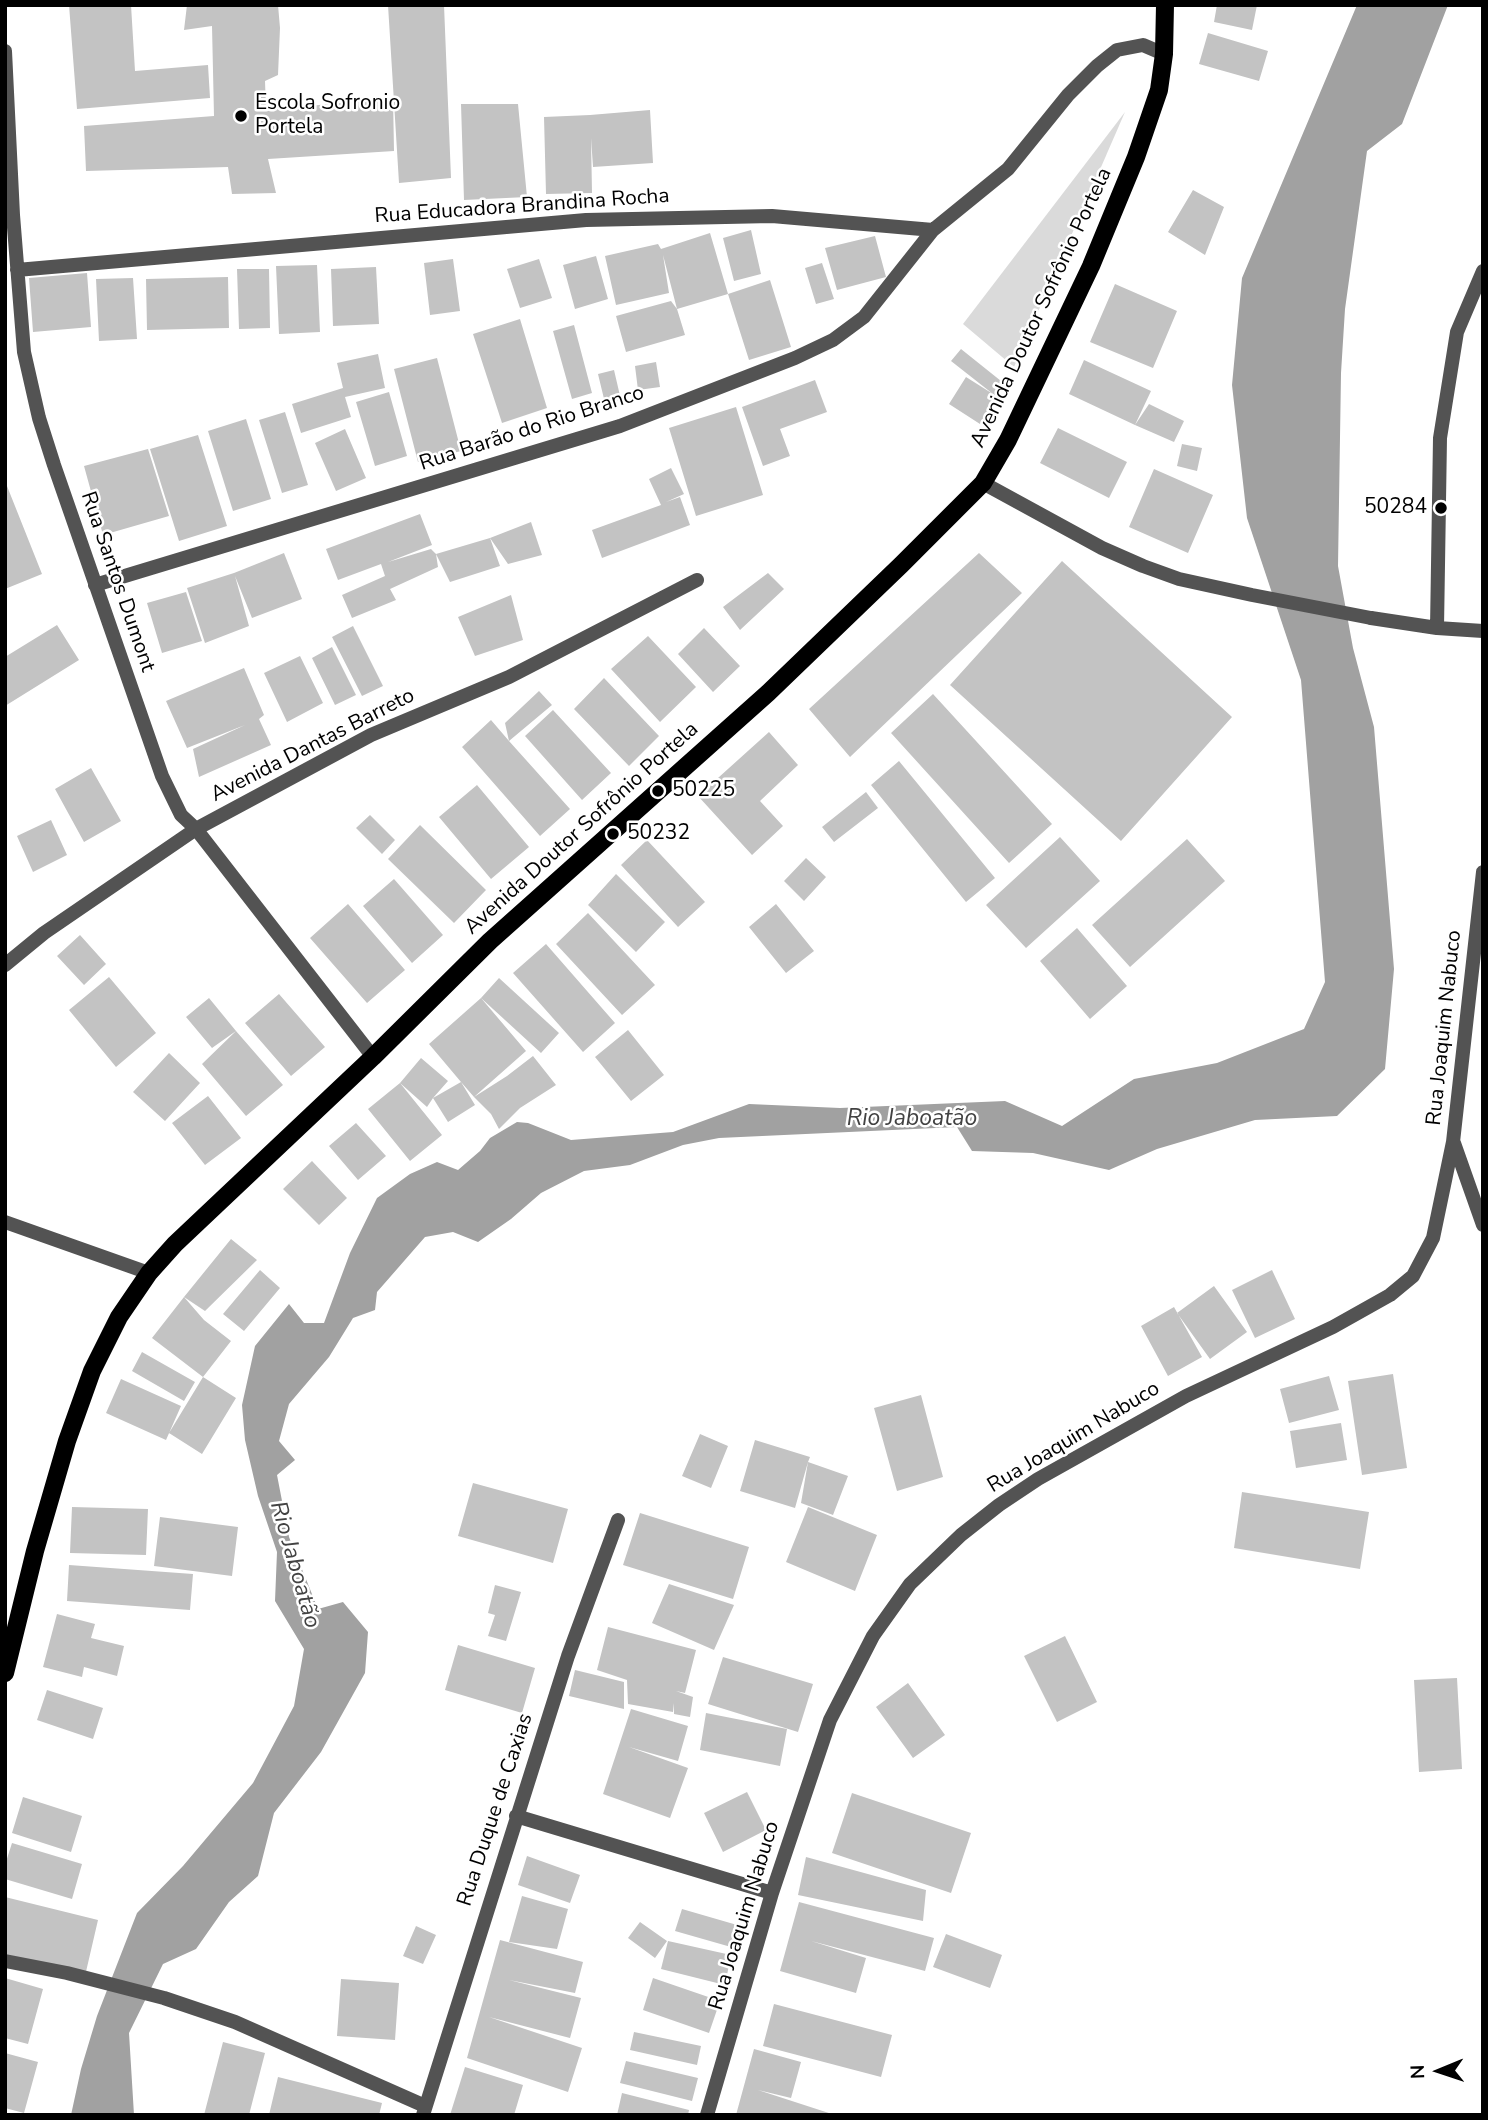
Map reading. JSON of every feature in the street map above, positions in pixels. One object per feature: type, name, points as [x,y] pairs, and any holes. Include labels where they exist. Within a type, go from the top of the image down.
[{"type":"main road","name":"Avenida Doutor Sofrônio Portela","points":[[5,1672],[35,1551],[67,1441],[92,1371],[119,1317],[149,1273],[175,1244],[373,1057],[490,941],[768,692],[983,483],[1008,440],[1091,266],[1140,146],[1159,90],[1164,54],[1165,5]]},
{"type":"street","points":[[933,230],[1008,169],[1068,95],[1117,50],[1143,45],[1164,54]]},
{"type":"street","name":"Rua Santos Dumont","points":[[5,51],[9,215],[24,352],[39,418],[162,776],[181,815],[196,829],[373,1057]]},
{"type":"street","name":"Rua Educadora Brandina Rocha","points":[[17,270],[586,220],[772,216],[933,230]]},
{"type":"street","name":"Rua Barão do Rio Branco","points":[[95,586],[620,425],[795,358],[833,340],[864,317],[933,230]]},
{"type":"street","points":[[1437,628],[1440,438],[1457,332],[1483,271]]},
{"type":"street","points":[[983,483],[1102,548],[1179,579],[1371,618],[1437,628],[1483,631]]},
{"type":"street","name":"Avenida Dantas Barreto","points":[[5,965],[44,933],[196,829],[371,735],[509,677],[697,580]]},
{"type":"street","name":"Rua Joaquim Nabuco","points":[[708,2115],[772,1893],[830,1720],[873,1636],[910,1584],[961,1535],[1038,1479],[1186,1396],[1333,1327],[1390,1295],[1413,1276],[1433,1238],[1453,1142],[1483,872]]},
{"type":"street","points":[[1453,1142],[1483,1225]]},
{"type":"street","points":[[5,1222],[149,1273]]},
{"type":"street","name":"Rua Duque de Caxias","points":[[424,2110],[568,1656],[618,1520]]},
{"type":"street","points":[[516,1816],[772,1893]]},
{"type":"street","points":[[5,1961],[101,1981],[164,1998],[235,2022],[424,2110]]},
{"type":"shaded area","points":[[1125,112],[1014,367],[963,324]]},
{"type":"water","name":"Rio Jaboatão","points":[[1357,5],[1448,5],[1402,124],[1367,151],[1345,309],[1341,373],[1338,566],[1353,648],[1374,727],[1394,969],[1385,1069],[1337,1116],[1255,1120],[1157,1149],[1109,1170],[1033,1153],[972,1151],[957,1127],[719,1138],[683,1145],[630,1165],[584,1171],[541,1193],[511,1219],[478,1242],[453,1232],[425,1237],[377,1292],[375,1310],[353,1318],[329,1357],[289,1404],[279,1441],[295,1460],[277,1475],[289,1537],[318,1609],[343,1602],[368,1632],[365,1673],[321,1752],[274,1813],[258,1876],[229,1902],[196,1949],[163,1964],[129,2033],[134,2115],[71,2115],[97,2016],[137,1913],[183,1866],[253,1783],[294,1706],[304,1649],[275,1601],[277,1552],[258,1496],[245,1440],[242,1405],[255,1346],[289,1304],[304,1323],[324,1323],[350,1253],[377,1198],[410,1174],[437,1162],[458,1170],[480,1151],[490,1138],[517,1122],[528,1123],[571,1140],[673,1132],[749,1104],[840,1108],[1005,1101],[1062,1126],[1134,1079],[1217,1063],[1304,1029],[1325,982],[1301,680],[1247,518],[1232,385],[1242,278]]},
{"type":"building","points":[[69,5],[131,5],[135,71],[208,65],[210,98],[77,109]]},
{"type":"building","points":[[187,5],[278,5],[278,75],[265,81],[266,110],[393,98],[394,151],[268,159],[276,193],[232,194],[228,167],[86,171],[84,126],[214,116],[212,26],[184,30]]},
{"type":"building","points":[[388,5],[444,5],[451,178],[399,183]]},
{"type":"building","points":[[1217,5],[1257,5],[1252,30],[1214,22]]},
{"type":"building","points":[[1208,33],[1268,51],[1259,81],[1199,64]]},
{"type":"building","points":[[461,104],[518,104],[527,197],[464,200]]},
{"type":"building","points":[[650,110],[653,163],[593,167],[591,138],[592,193],[546,194],[544,117]]},
{"type":"building","points":[[1193,190],[1224,207],[1205,255],[1168,232]]},
{"type":"building","points":[[751,230],[761,274],[734,281],[723,238]]},
{"type":"building","points":[[710,233],[728,294],[677,309],[663,255],[669,293],[616,305],[605,256],[658,244],[661,249]]},
{"type":"building","points":[[875,236],[886,277],[837,290],[825,248]]},
{"type":"building","points":[[596,256],[608,299],[575,309],[563,265]]},
{"type":"building","points":[[453,259],[460,311],[430,315],[424,263]]},
{"type":"building","points":[[539,259],[552,298],[520,308],[507,269]]},
{"type":"building","points":[[822,263],[834,299],[816,304],[805,268]]},
{"type":"building","points":[[317,265],[320,332],[279,334],[276,266]]},
{"type":"building","points":[[376,267],[379,324],[333,326],[331,269]]},
{"type":"building","points":[[237,269],[269,269],[270,328],[239,329]]},
{"type":"building","points":[[87,273],[91,327],[33,332],[29,278]]},
{"type":"building","points":[[228,277],[229,328],[147,330],[146,279]]},
{"type":"building","points":[[133,278],[137,339],[99,341],[96,279]]},
{"type":"building","points":[[770,280],[791,347],[749,360],[728,294]]},
{"type":"building","points":[[1115,284],[1177,311],[1153,368],[1090,342]]},
{"type":"building","points":[[671,301],[677,309],[685,335],[626,352],[616,316]]},
{"type":"building","points":[[520,319],[547,408],[502,423],[473,334]]},
{"type":"building","points":[[574,325],[592,393],[572,399],[553,331]]},
{"type":"building","points":[[961,349],[1006,385],[980,424],[949,404],[966,377],[993,394],[951,361]]},
{"type":"building","points":[[378,354],[385,388],[345,397],[351,417],[301,433],[292,404],[343,388],[337,363]]},
{"type":"building","points":[[437,358],[461,451],[418,462],[394,369]]},
{"type":"building","points":[[1084,360],[1151,391],[1135,425],[1069,394]]},
{"type":"building","points":[[656,362],[660,387],[638,390],[635,366]]},
{"type":"building","points":[[614,370],[621,400],[605,403],[598,374]]},
{"type":"building","points":[[815,380],[827,412],[780,429],[790,456],[763,466],[742,407]]},
{"type":"building","points":[[389,392],[407,456],[375,466],[356,402]]},
{"type":"building","points":[[1149,404],[1184,421],[1174,442],[1135,425]]},
{"type":"building","points":[[736,407],[763,495],[696,516],[669,428]]},
{"type":"building","points":[[285,412],[308,485],[282,493],[259,420]]},
{"type":"building","points":[[246,419],[271,499],[233,511],[208,431]]},
{"type":"building","points":[[1058,428],[1127,462],[1109,498],[1040,463]]},
{"type":"building","points":[[345,429],[366,478],[336,491],[315,443]]},
{"type":"building","points":[[198,435],[227,526],[179,541],[150,449]]},
{"type":"building","points":[[1182,444],[1202,448],[1197,471],[1177,466]]},
{"type":"building","points":[[148,449],[169,516],[103,535],[84,466]]},
{"type":"building","points":[[671,468],[684,494],[666,502],[680,497],[690,525],[602,558],[592,530],[661,505],[649,479]]},
{"type":"building","points":[[1154,469],[1213,495],[1188,553],[1129,527]]},
{"type":"building","points":[[5,481],[42,574],[5,589]]},
{"type":"building","points":[[420,514],[432,545],[388,562],[431,549],[436,554],[438,567],[390,589],[396,600],[352,618],[342,595],[385,576],[381,564],[338,580],[326,549]]},
{"type":"building","points":[[531,522],[542,555],[508,564],[490,538]]},
{"type":"building","points":[[490,538],[500,566],[450,582],[436,554]]},
{"type":"building","points":[[284,553],[302,599],[252,618],[235,576],[249,626],[205,643],[187,588]]},
{"type":"building","points":[[979,553],[1022,593],[850,757],[809,709]]},
{"type":"building","points":[[1062,561],[1232,717],[1121,841],[950,685]]},
{"type":"building","points":[[768,573],[784,589],[740,630],[723,607]]},
{"type":"building","points":[[186,592],[202,641],[162,653],[147,603]]},
{"type":"building","points":[[511,595],[523,640],[475,656],[458,617]]},
{"type":"building","points":[[57,625],[79,660],[5,706],[5,657]]},
{"type":"building","points":[[353,626],[383,686],[362,696],[332,637]]},
{"type":"building","points":[[704,628],[740,666],[713,692],[678,654]]},
{"type":"building","points":[[648,636],[696,687],[660,722],[611,669]]},
{"type":"building","points":[[332,647],[356,695],[335,705],[312,658]]},
{"type":"building","points":[[300,656],[323,703],[287,722],[264,673]]},
{"type":"building","points":[[244,668],[264,715],[259,719],[271,745],[199,777],[193,749],[245,725],[187,748],[166,701]]},
{"type":"building","points":[[604,678],[659,736],[629,766],[574,709]]},
{"type":"building","points":[[539,691],[552,705],[509,741],[505,723]]},
{"type":"building","points":[[933,694],[1052,824],[1009,863],[891,733]]},
{"type":"building","points":[[553,710],[611,773],[582,800],[525,736]]},
{"type":"building","points":[[491,720],[570,809],[540,836],[462,747]]},
{"type":"building","points":[[769,732],[798,765],[760,801],[783,826],[752,855],[698,796]]},
{"type":"building","points":[[899,761],[995,878],[966,902],[871,785]]},
{"type":"building","points":[[91,768],[121,821],[84,842],[55,789]]},
{"type":"building","points":[[477,785],[529,847],[491,879],[439,817]]},
{"type":"building","points":[[866,792],[878,808],[834,842],[822,827]]},
{"type":"building","points":[[370,815],[395,840],[382,854],[356,828]]},
{"type":"building","points":[[51,820],[67,855],[33,872],[17,836]]},
{"type":"building","points":[[420,825],[486,890],[454,923],[388,859]]},
{"type":"building","points":[[1060,837],[1100,881],[1026,948],[986,905]]},
{"type":"building","points":[[1187,839],[1225,881],[1130,967],[1092,925]]},
{"type":"building","points":[[647,840],[705,902],[678,927],[621,865]]},
{"type":"building","points":[[806,858],[826,877],[804,901],[784,881]]},
{"type":"building","points":[[616,874],[665,922],[636,952],[588,905]]},
{"type":"building","points":[[394,879],[443,935],[412,963],[363,906]]},
{"type":"building","points":[[348,904],[405,970],[367,1003],[310,938]]},
{"type":"building","points":[[776,904],[814,951],[786,973],[749,927]]},
{"type":"building","points":[[588,913],[655,985],[622,1015],[556,944]]},
{"type":"building","points":[[1077,928],[1127,986],[1090,1019],[1040,961]]},
{"type":"building","points":[[80,935],[106,964],[84,985],[57,956]]},
{"type":"building","points":[[546,944],[615,1023],[583,1052],[513,973]]},
{"type":"building","points":[[109,977],[156,1033],[116,1067],[69,1010]]},
{"type":"building","points":[[499,978],[559,1033],[541,1053],[481,998]]},
{"type":"building","points":[[279,994],[325,1047],[291,1076],[245,1023]]},
{"type":"building","points":[[209,998],[236,1031],[212,1048],[186,1017]]},
{"type":"building","points":[[481,998],[526,1051],[474,1097],[429,1044]]},
{"type":"building","points":[[628,1030],[664,1075],[631,1101],[595,1057]]},
{"type":"building","points":[[236,1031],[283,1085],[246,1116],[202,1064]]},
{"type":"building","points":[[169,1053],[200,1083],[165,1121],[133,1092]]},
{"type":"building","points":[[533,1056],[556,1085],[520,1108],[499,1129],[491,1114],[474,1097]]},
{"type":"building","points":[[421,1058],[448,1081],[427,1107],[400,1083]]},
{"type":"building","points":[[461,1082],[475,1105],[448,1122],[433,1098]]},
{"type":"building","points":[[400,1083],[442,1135],[410,1161],[368,1109]]},
{"type":"building","points":[[208,1096],[241,1138],[205,1165],[172,1123]]},
{"type":"building","points":[[356,1123],[386,1156],[358,1180],[329,1146]]},
{"type":"building","points":[[312,1161],[347,1198],[319,1225],[283,1189]]},
{"type":"building","points":[[231,1239],[257,1260],[205,1311],[184,1297]]},
{"type":"building","points":[[260,1270],[280,1288],[244,1331],[223,1314]]},
{"type":"building","points":[[1272,1270],[1295,1319],[1255,1338],[1232,1290]]},
{"type":"building","points":[[1214,1286],[1247,1332],[1210,1359],[1177,1313]]},
{"type":"building","points":[[184,1297],[204,1320],[231,1341],[203,1377],[152,1338]]},
{"type":"building","points":[[1174,1307],[1202,1357],[1168,1376],[1141,1326]]},
{"type":"building","points":[[142,1352],[195,1382],[184,1401],[132,1371]]},
{"type":"building","points":[[1393,1374],[1407,1468],[1362,1475],[1348,1381]]},
{"type":"building","points":[[1329,1376],[1339,1410],[1289,1423],[1280,1389]]},
{"type":"building","points":[[203,1377],[236,1398],[202,1454],[169,1433]]},
{"type":"building","points":[[121,1379],[181,1406],[166,1440],[106,1413]]},
{"type":"building","points":[[921,1395],[943,1477],[897,1491],[874,1408]]},
{"type":"building","points":[[1341,1423],[1347,1460],[1296,1468],[1290,1431]]},
{"type":"building","points":[[700,1434],[728,1446],[711,1488],[682,1476]]},
{"type":"building","points":[[755,1440],[810,1457],[795,1508],[740,1491]]},
{"type":"building","points":[[808,1462],[848,1476],[833,1515],[801,1503]]},
{"type":"building","points":[[473,1483],[568,1509],[553,1563],[458,1536]]},
{"type":"building","points":[[1242,1492],[1369,1512],[1360,1569],[1234,1548]]},
{"type":"building","points":[[72,1507],[148,1509],[146,1555],[70,1553]]},
{"type":"building","points":[[808,1507],[877,1535],[855,1591],[786,1562]]},
{"type":"building","points":[[640,1513],[749,1547],[733,1599],[623,1565]]},
{"type":"building","points":[[160,1517],[238,1527],[232,1576],[154,1566]]},
{"type":"building","points":[[69,1565],[193,1574],[190,1610],[67,1601]]},
{"type":"building","points":[[669,1584],[734,1605],[714,1650],[652,1623]]},
{"type":"building","points":[[495,1585],[521,1592],[506,1641],[488,1636],[495,1615],[488,1613]]},
{"type":"building","points":[[57,1614],[95,1624],[91,1638],[124,1646],[117,1676],[84,1667],[82,1677],[43,1667]]},
{"type":"building","points":[[608,1627],[696,1650],[685,1693],[676,1691],[693,1697],[690,1717],[674,1714],[674,1703],[673,1712],[628,1704],[627,1680],[597,1670]]},
{"type":"building","points":[[1065,1636],[1097,1702],[1057,1722],[1024,1656]]},
{"type":"building","points":[[458,1645],[535,1668],[522,1713],[445,1690]]},
{"type":"building","points":[[723,1657],[813,1684],[798,1732],[708,1704]]},
{"type":"building","points":[[575,1670],[624,1682],[624,1709],[569,1696]]},
{"type":"building","points":[[1457,1678],[1462,1769],[1419,1772],[1414,1680]]},
{"type":"building","points":[[908,1683],[945,1735],[913,1758],[876,1707]]},
{"type":"building","points":[[47,1690],[103,1708],[93,1739],[37,1720]]},
{"type":"building","points":[[631,1709],[688,1726],[678,1761],[629,1747],[688,1768],[670,1818],[603,1794]]},
{"type":"building","points":[[706,1713],[787,1729],[780,1766],[700,1750]]},
{"type":"building","points":[[747,1792],[766,1830],[723,1852],[704,1813]]},
{"type":"building","points":[[852,1793],[971,1833],[951,1893],[832,1853]]},
{"type":"building","points":[[23,1797],[82,1816],[71,1852],[12,1833]]},
{"type":"building","points":[[12,1843],[82,1864],[72,1899],[5,1879],[5,1865]]},
{"type":"building","points":[[527,1856],[580,1875],[570,1903],[518,1885]]},
{"type":"building","points":[[806,1857],[926,1890],[923,1921],[798,1895]]},
{"type":"building","points":[[522,1896],[568,1909],[557,1949],[509,1942]]},
{"type":"building","points":[[5,1897],[98,1920],[85,1976],[5,1957]]},
{"type":"building","points":[[799,1902],[934,1938],[925,1971],[811,1941],[866,1958],[856,1993],[780,1971]]},
{"type":"building","points":[[682,1909],[744,1927],[738,1949],[675,1931]]},
{"type":"building","points":[[640,1922],[667,1941],[655,1958],[628,1938]]},
{"type":"building","points":[[416,1926],[436,1935],[423,1964],[403,1956]]},
{"type":"building","points":[[946,1934],[1002,1955],[990,1988],[933,1967]]},
{"type":"building","points":[[500,1940],[583,1962],[575,1993],[509,1980],[581,1998],[570,2038],[489,2017],[582,2048],[568,2092],[467,2058]]},
{"type":"building","points":[[668,1941],[731,1955],[725,1985],[661,1969]]},
{"type":"building","points":[[5,1978],[43,1989],[28,2044],[5,2038]]},
{"type":"building","points":[[653,1978],[720,2001],[709,2033],[643,2010]]},
{"type":"building","points":[[341,1979],[399,1983],[395,2040],[337,2036]]},
{"type":"building","points":[[774,2004],[892,2035],[881,2077],[763,2046]]},
{"type":"building","points":[[634,2032],[701,2046],[697,2065],[630,2050]]},
{"type":"building","points":[[223,2042],[265,2053],[249,2115],[204,2115]]},
{"type":"building","points":[[754,2049],[801,2062],[791,2098],[758,2090],[835,2115],[736,2115]]},
{"type":"building","points":[[5,2053],[38,2062],[24,2113],[5,2108]]},
{"type":"building","points":[[626,2061],[698,2078],[692,2101],[620,2083]]},
{"type":"building","points":[[465,2067],[523,2085],[514,2115],[450,2115]]},
{"type":"building","points":[[278,2077],[382,2103],[379,2115],[269,2115]]},
{"type":"building","points":[[622,2093],[689,2110],[688,2115],[617,2115]]},
{"type":"place","name":"Escola Sofronio Portela","points":[[241,116]]},
{"type":"place","name":"50284","points":[[1441,508]]},
{"type":"place","name":"50225","points":[[658,791]]},
{"type":"place","name":"50232","points":[[613,834]]}]
